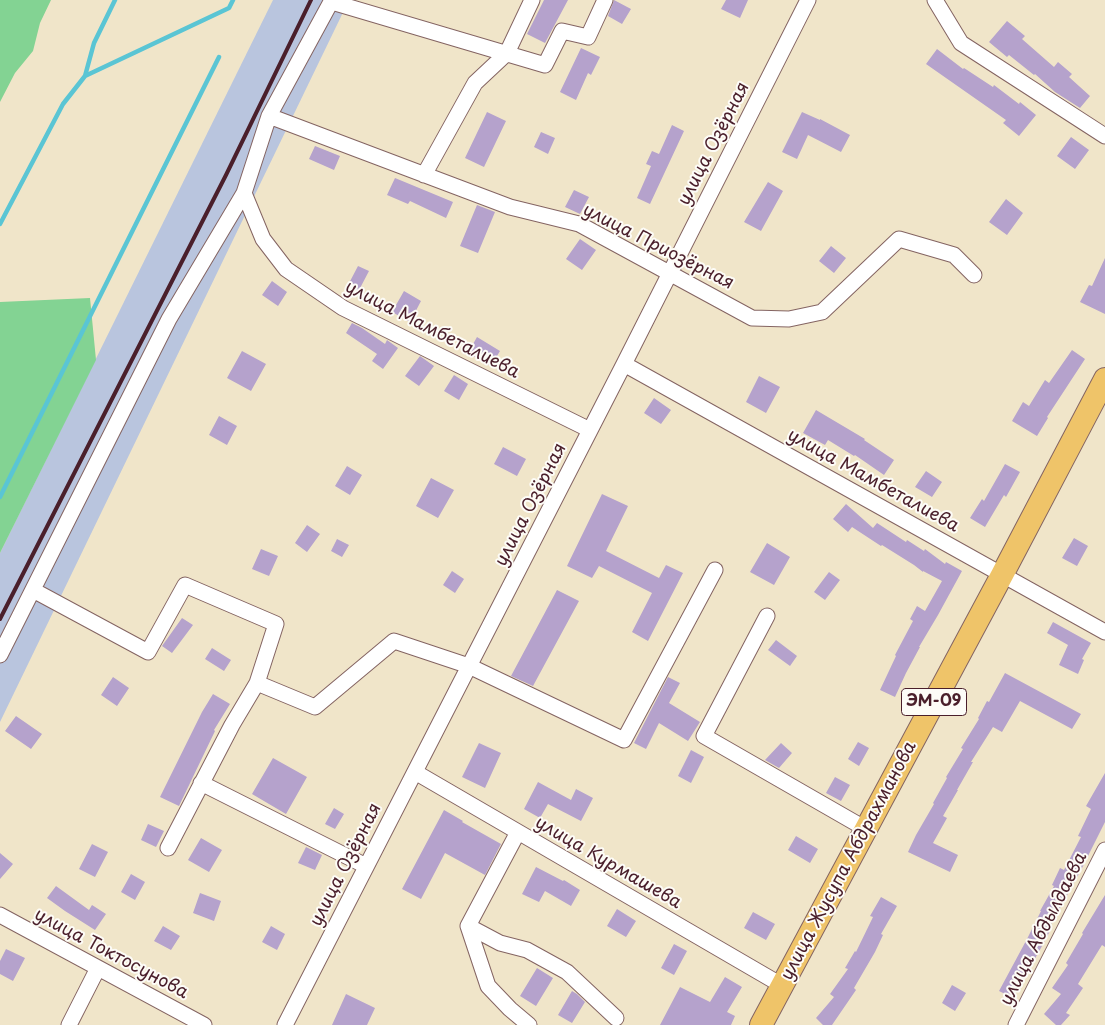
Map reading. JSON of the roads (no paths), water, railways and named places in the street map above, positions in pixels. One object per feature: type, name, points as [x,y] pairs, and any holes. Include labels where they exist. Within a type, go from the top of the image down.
[{"type":"highway","name":"улица Жусупа Абдрахманова","points":[[761,1025],[1105,379]]},
{"type":"street","points":[[424,175],[475,83],[507,53],[532,0]]},
{"type":"street","points":[[0,656],[168,319],[244,193],[269,116],[332,1],[545,65],[562,31],[588,36],[605,0]]},
{"type":"street","name":"улица Озёрная","points":[[285,1025],[624,364],[808,0]]},
{"type":"street","points":[[935,0],[960,43],[1105,136]]},
{"type":"street","name":"улица Приозёрная","points":[[269,116],[510,207],[579,224],[752,318],[790,319],[822,312],[899,239],[954,255],[974,275]]},
{"type":"street","name":"улица Мамбеталиева","points":[[244,193],[263,239],[286,269],[343,308],[590,430]]},
{"type":"street","name":"улица Мамбеталиева","points":[[624,364],[1105,632]]},
{"type":"street","points":[[257,683],[315,707],[394,641],[469,666],[624,740],[715,570]]},
{"type":"street","points":[[33,590],[148,652],[185,585],[276,624],[257,683],[232,725],[168,848]]},
{"type":"street","points":[[767,616],[704,736],[866,829]]},
{"type":"street","name":"улица Курмашева","points":[[415,772],[782,986]]},
{"type":"street","points":[[201,783],[366,866]]},
{"type":"street","points":[[518,832],[468,926],[488,986],[528,1025]]},
{"type":"street","name":"улица Абдылдаева","points":[[1016,1025],[1105,850]]},
{"type":"street","name":"улица Токтосунова","points":[[0,915],[204,1025]]},
{"type":"street","points":[[468,926],[500,943],[526,950],[567,972],[616,1018]]},
{"type":"street","points":[[69,1025],[98,968]]},
{"type":"waterway","points":[[0,224],[63,104],[85,76],[94,43],[115,0]]},
{"type":"waterway","points":[[85,76],[229,8],[233,0]]},
{"type":"waterway","points":[[0,497],[219,57]]},
{"type":"railway","points":[[0,619],[226,175],[311,0]]}]
